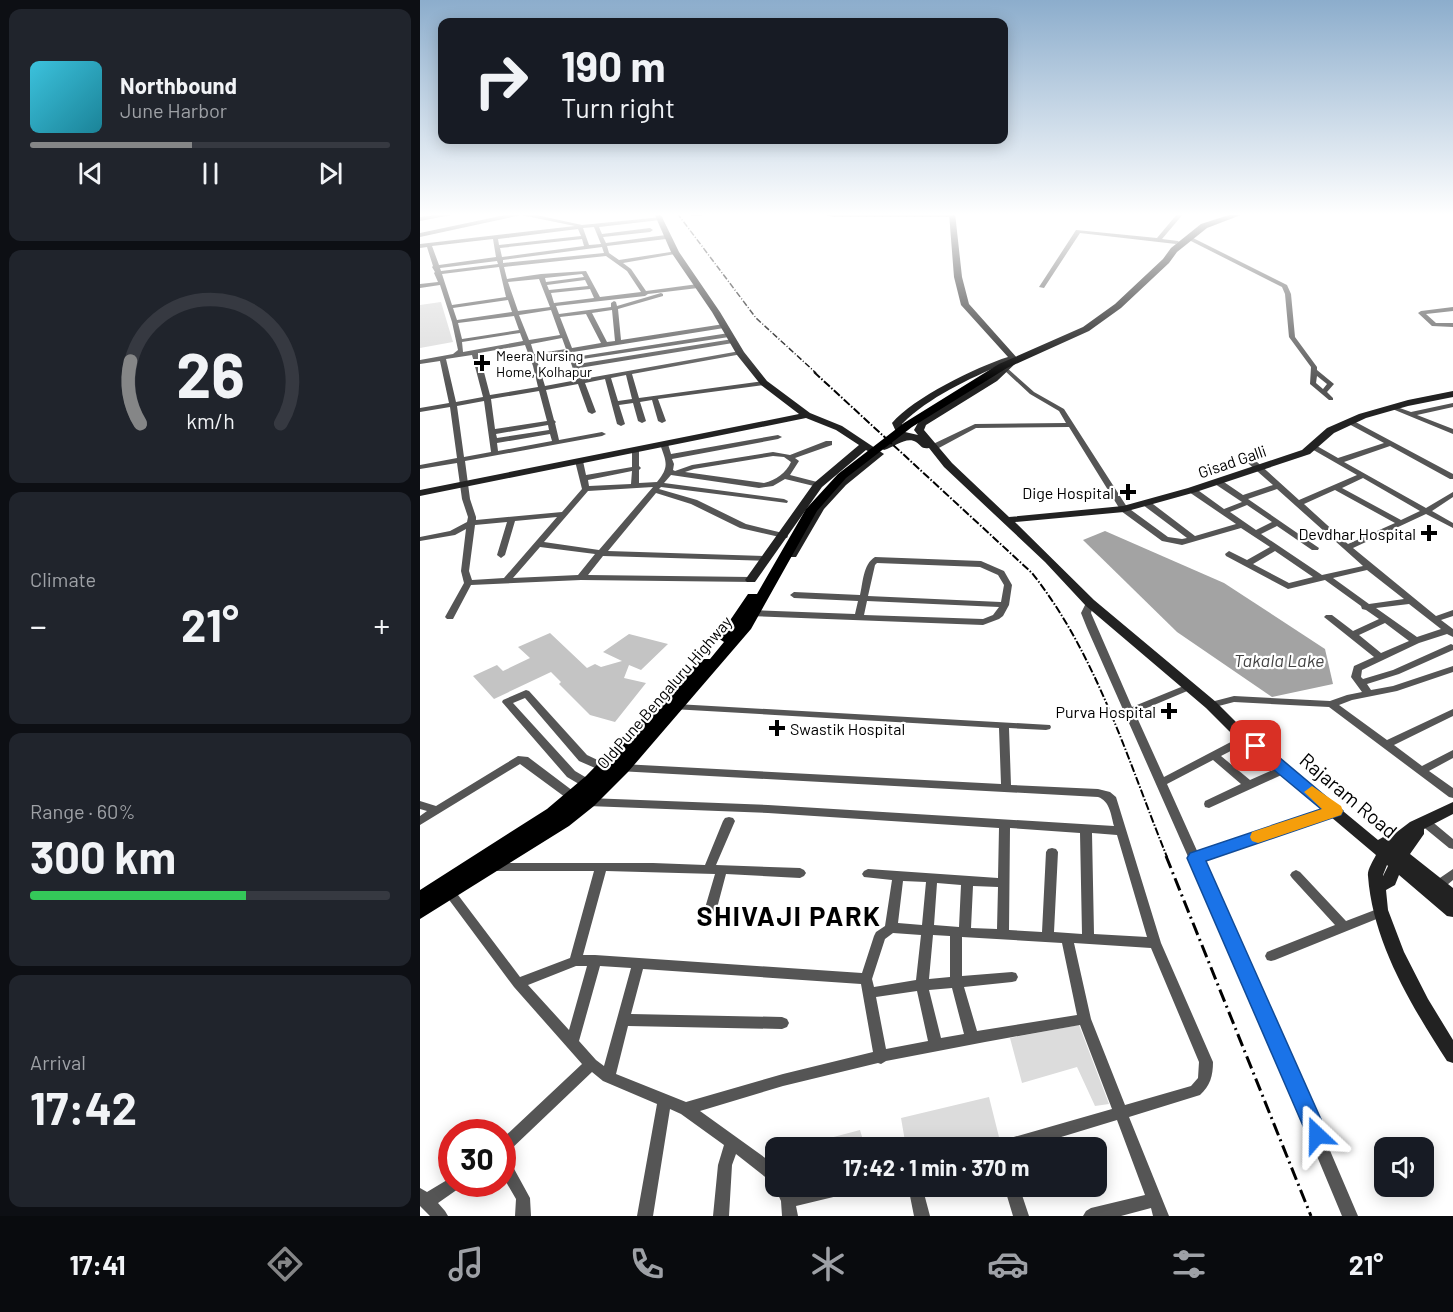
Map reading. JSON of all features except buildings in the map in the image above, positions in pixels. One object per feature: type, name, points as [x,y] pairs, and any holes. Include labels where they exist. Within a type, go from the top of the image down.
[{"type":"main road","name":"Old Pune Bengaluru Highway","points":[[420,899],[495,867],[622,768],[746,626],[748,613],[762,580],[807,507],[837,471],[914,415],[1101,312],[1150,270]]},
{"type":"main road","name":"Old Pune Bengaluru Highway","points":[[762,580],[812,509],[842,476],[908,425],[1008,363],[1089,327],[1118,306],[1156,270]]},
{"type":"main road","name":"Old Pune Bengaluru Highway","points":[[420,912],[447,889],[553,813],[580,799],[588,784],[602,767],[702,665],[748,613]]},
{"type":"street","points":[[440,270],[436,270],[450,307],[459,341],[459,355]]},
{"type":"street","points":[[501,270],[532,356],[556,442]]},
{"type":"street","points":[[558,270],[559,274]]},
{"type":"street","points":[[629,270],[645,294]]},
{"type":"street","points":[[468,583],[581,577],[762,580],[785,567],[820,508],[842,483],[878,455],[878,452],[839,428],[807,415],[764,383],[740,353],[687,270]]},
{"type":"street","points":[[957,270],[966,300],[965,305],[991,333],[1008,363],[1032,393],[1062,410],[1124,509],[1165,539],[1177,543],[1242,525]]},
{"type":"street","points":[[1042,287],[1053,270]]},
{"type":"street","points":[[1252,270],[1285,286],[1288,294],[1292,337],[1316,372],[1331,384],[1323,393]]},
{"type":"street","points":[[504,281],[583,272],[598,300]]},
{"type":"street","points":[[541,276],[592,412]]},
{"type":"street","points":[[544,284],[588,278]]},
{"type":"street","points":[[420,286],[441,284]]},
{"type":"street","points":[[548,292],[592,286]]},
{"type":"street","points":[[454,322],[698,286]]},
{"type":"street","points":[[557,316],[615,308],[650,300],[664,291]]},
{"type":"street","points":[[450,307],[510,298]]},
{"type":"street","points":[[613,298],[618,342]]},
{"type":"street","points":[[1453,316],[1449,310],[1420,313],[1434,325],[1453,325]]},
{"type":"street","points":[[588,311],[605,344]]},
{"type":"street","points":[[532,356],[724,326]]},
{"type":"street","points":[[459,341],[522,332]]},
{"type":"street","points":[[420,362],[564,336]]},
{"type":"street","points":[[575,363],[731,338]]},
{"type":"street","points":[[475,352],[486,398],[495,453]]},
{"type":"street","points":[[420,410],[740,353]]},
{"type":"street","points":[[443,359],[453,404],[464,485],[472,524],[465,571],[468,583],[450,617]]},
{"type":"street","points":[[1008,363],[922,423],[920,430],[948,465],[1007,520],[1052,567]]},
{"type":"street","points":[[1008,363],[928,400],[897,423],[901,434],[932,445],[975,426],[1071,425]]},
{"type":"street","points":[[628,372],[642,421]]},
{"type":"street","points":[[1316,372],[1313,384],[1331,399]]},
{"type":"street","points":[[607,376],[621,424]]},
{"type":"street","points":[[615,403],[764,383]]},
{"type":"street","name":"Gisad Galli","points":[[1007,520],[1124,509],[1146,503],[1218,482],[1314,448],[1326,432],[1350,421],[1453,394]]},
{"type":"street","points":[[654,397],[662,421]]},
{"type":"street","points":[[1412,414],[1453,405]]},
{"type":"street","points":[[1394,408],[1453,432]]},
{"type":"street","points":[[420,493],[807,415]]},
{"type":"street","points":[[1350,421],[1453,477]]},
{"type":"street","points":[[492,432],[552,422]]},
{"type":"street","points":[[1444,428],[1453,424]]},
{"type":"street","points":[[493,441],[554,431]]},
{"type":"street","points":[[420,467],[602,434]]},
{"type":"street","points":[[877,449],[902,436],[913,436],[920,439],[950,475],[1052,567]]},
{"type":"street","points":[[669,458],[778,437]]},
{"type":"street","points":[[581,577],[656,487],[672,472],[773,454],[791,456],[829,443]]},
{"type":"street","points":[[1338,461],[1390,443]]},
{"type":"street","points":[[664,444],[672,472]]},
{"type":"street","points":[[762,580],[766,559],[818,485],[865,445]]},
{"type":"street","points":[[1314,448],[1453,526]]},
{"type":"street","points":[[635,484],[636,450]]},
{"type":"street","points":[[1244,455],[1369,567],[1451,632]]},
{"type":"street","points":[[672,472],[764,486],[784,476],[795,464],[791,456]]},
{"type":"street","points":[[579,461],[586,489]]},
{"type":"street","points":[[585,478],[637,468]]},
{"type":"street","points":[[1298,504],[1364,475]]},
{"type":"street","points":[[784,476],[818,485]]},
{"type":"street","points":[[1218,482],[1315,548]]},
{"type":"street","points":[[507,580],[586,489],[635,484],[784,501]]},
{"type":"street","points":[[1223,512],[1277,486]]},
{"type":"street","points":[[656,487],[694,502],[743,526],[784,536]]},
{"type":"street","points":[[1335,487],[1401,523]]},
{"type":"street","points":[[1192,490],[1275,548],[1416,640]]},
{"type":"street","points":[[1347,548],[1427,511],[1453,494]]},
{"type":"street","points":[[1146,503],[1194,539]]},
{"type":"street","points":[[420,539],[452,533],[472,524],[565,514]]},
{"type":"street","points":[[501,555],[512,519]]},
{"type":"street","points":[[1255,534],[1276,523]]},
{"type":"street","points":[[538,544],[603,553],[766,559]]},
{"type":"street","points":[[1246,564],[1275,548]]},
{"type":"street","points":[[1229,554],[1284,585],[1369,567]]},
{"type":"street","points":[[748,613],[859,618],[983,622],[999,616],[1005,605],[1008,585],[1006,579],[994,568],[981,564],[881,559],[872,562],[859,618]]},
{"type":"street","name":"Rajaram Road","points":[[1052,567],[1090,603],[1246,738],[1335,811],[1393,854]]},
{"type":"street","points":[[794,595],[1005,605]]},
{"type":"street","points":[[1365,607],[1410,601]]},
{"type":"street","points":[[1090,603],[1086,613],[1324,1149],[1350,1216]]},
{"type":"street","points":[[1434,619],[1453,613]]},
{"type":"street","points":[[1329,617],[1379,656]]},
{"type":"street","points":[[1352,635],[1384,620]]},
{"type":"street","points":[[1368,693],[1360,683],[1355,670],[1379,656],[1416,640],[1451,632]]},
{"type":"street","points":[[1360,683],[1396,672],[1450,647]]},
{"type":"street","points":[[1215,709],[1234,699],[1331,704],[1368,693],[1394,690],[1453,669]]},
{"type":"street","points":[[1129,712],[1189,687]]},
{"type":"street","points":[[588,784],[571,774],[507,702],[526,693],[584,758],[602,767]]},
{"type":"street","points":[[1331,704],[1453,794]]},
{"type":"street","points":[[676,707],[1046,727]]},
{"type":"street","name":"Rajaram Road","points":[[1215,709],[1230,716],[1393,854],[1453,911]]},
{"type":"street","points":[[1388,744],[1453,711]]},
{"type":"street","points":[[1004,725],[1006,788]]},
{"type":"street","points":[[1163,782],[1246,738]]},
{"type":"street","points":[[1422,770],[1453,754]]},
{"type":"street","points":[[1214,755],[1249,785]]},
{"type":"street","points":[[420,821],[518,760],[524,760],[580,799],[1121,831]]},
{"type":"street","points":[[622,768],[1106,795],[1116,807],[1121,831],[1155,943],[1206,1062],[1207,1076],[1204,1084],[1195,1091],[1038,1137]]},
{"type":"street","points":[[1209,804],[1284,768]]},
{"type":"street","points":[[420,805],[437,810]]},
{"type":"street","points":[[1453,807],[1420,825],[1417,834],[1393,854],[1389,881],[1380,886],[1380,912],[1417,998],[1453,1055]]},
{"type":"street","points":[[1196,858],[1335,811]]},
{"type":"street","points":[[711,908],[716,869],[729,821]]},
{"type":"street","points":[[1003,933],[1005,823]]},
{"type":"street","points":[[1420,825],[1453,845]]},
{"type":"street","points":[[1086,829],[1088,939]]},
{"type":"street","points":[[1048,938],[1052,852]]},
{"type":"street","points":[[1393,854],[1453,897]]},
{"type":"street","points":[[495,867],[716,869],[800,873]]},
{"type":"street","points":[[575,961],[601,868]]},
{"type":"street","points":[[868,874],[1004,883]]},
{"type":"street","points":[[1438,885],[1453,874]]},
{"type":"street","points":[[1296,875],[1344,927]]},
{"type":"street","points":[[891,928],[898,877]]},
{"type":"street","points":[[932,879],[929,928],[921,985],[936,1045]]},
{"type":"street","points":[[967,881],[956,982],[972,1038]]},
{"type":"street","points":[[447,889],[518,983],[591,1064],[608,1077],[664,1102],[686,1109],[765,1167]]},
{"type":"street","points":[[1271,956],[1380,912]]},
{"type":"street","points":[[881,1058],[866,979],[880,936],[891,928],[929,928],[1048,938],[1155,943]]},
{"type":"street","points":[[1067,939],[1084,1019],[1119,1114],[1161,1216]]},
{"type":"street","points":[[518,983],[575,961],[595,960],[866,979]]},
{"type":"street","points":[[572,1042],[595,960]]},
{"type":"street","points":[[608,1077],[638,964]]},
{"type":"street","points":[[868,993],[921,985],[1012,977]]},
{"type":"street","points":[[686,1109],[775,1082],[936,1045],[1084,1019]]},
{"type":"street","points":[[623,1020],[782,1023]]},
{"type":"street","points":[[516,1136],[591,1064]]},
{"type":"street","points":[[645,1216],[664,1102]]},
{"type":"street","points":[[720,1216],[725,1165],[732,1143]]},
{"type":"street","points":[[516,1185],[523,1197],[524,1216]]},
{"type":"street","points":[[438,1191],[423,1198],[440,1216]]},
{"type":"street","points":[[785,1197],[790,1216]]},
{"type":"street","points":[[918,1197],[922,1216]]},
{"type":"street","points":[[1014,1197],[1020,1216]]},
{"type":"street","points":[[1091,1216],[1155,1200]]},
{"type":"shaded area","points":[[441,302],[453,342],[420,348],[420,305]]},
{"type":"shaded area","points":[[1079,1025],[1109,1104],[1095,1106],[1077,1067],[1022,1083],[1010,1038]]},
{"type":"shaded area","points":[[989,1097],[999,1137],[904,1137],[901,1118]]},
{"type":"shaded area","points":[[860,1130],[862,1137],[834,1137]]},
{"type":"water","name":"Takala Lake","points":[[1105,531],[1224,583],[1325,649],[1333,684],[1272,697],[1177,632],[1083,540]]},
{"type":"railway","points":[[720,270],[756,318],[816,373]]},
{"type":"railway","points":[[814,372],[1032,573],[1075,638],[1093,674],[1167,857]]},
{"type":"railway","points":[[1166,856],[1311,1216]]},
{"type":"slow traffic","points":[[1258,837],[1335,811],[1312,792]]},
{"type":"place","name":"Meera Nursing Home, Kolhapur","points":[[482,363]]},
{"type":"place","name":"Dige Hospital","points":[[1128,492]]},
{"type":"place","name":"Devdhar Hospital","points":[[1429,533]]},
{"type":"place","name":"Purva Hospital","points":[[1169,711]]},
{"type":"place","name":"Swastik Hospital","points":[[777,728]]},
{"type":"district","name":"SHIVAJI PARK","points":[[789,915]]},
{"type":"route","points":[[1256,746],[1335,811],[1196,858],[1317,1135]]}]
